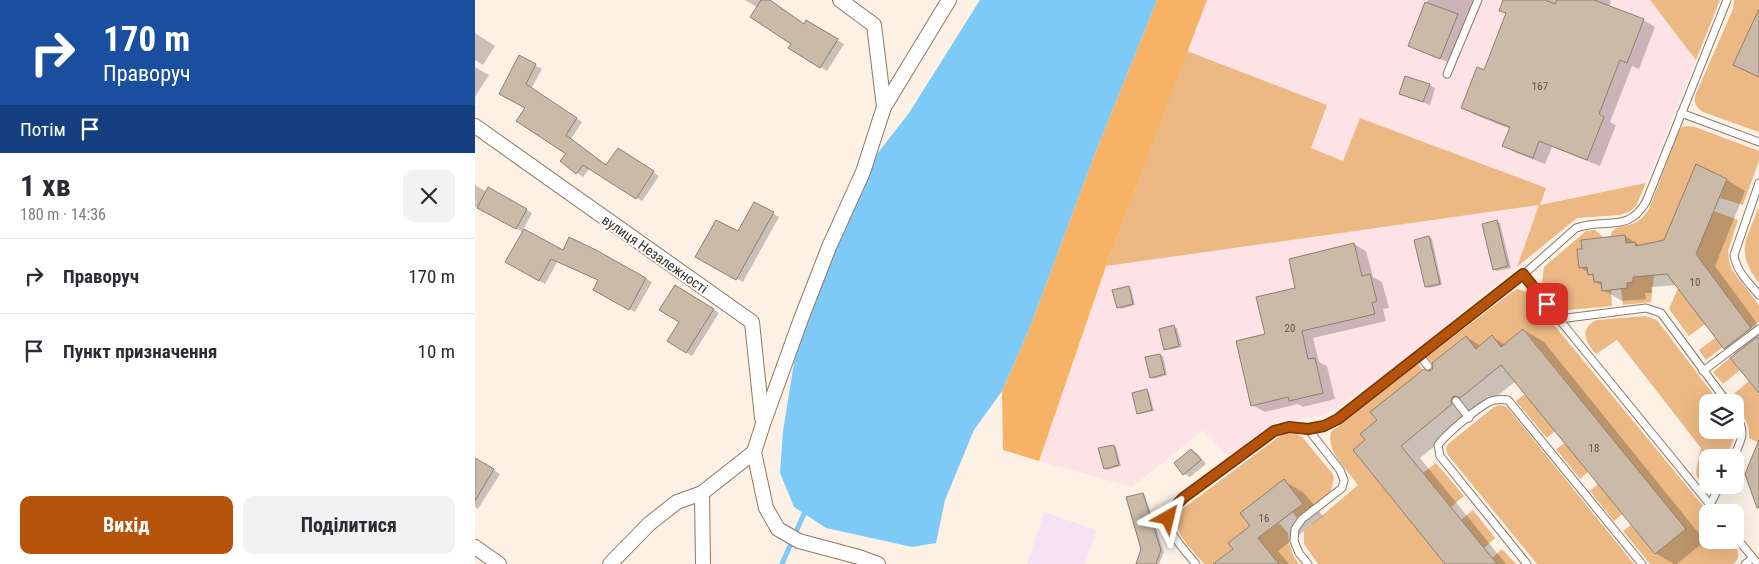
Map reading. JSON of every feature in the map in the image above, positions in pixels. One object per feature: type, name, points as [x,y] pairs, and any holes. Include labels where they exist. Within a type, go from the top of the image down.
[{"type":"street","points":[[840,0],[874,25],[884,107]]},
{"type":"street","points":[[877,564],[799,540],[779,529],[766,508],[755,452],[763,424],[829,248],[863,172],[884,107],[949,0]]},
{"type":"street","name":"вулиця Незалежності","points":[[475,126],[752,322],[763,424]]},
{"type":"street","points":[[610,564],[649,524],[677,502],[702,493],[755,452]]},
{"type":"street","points":[[702,493],[703,564]]},
{"type":"street","points":[[475,547],[499,564]]},
{"type":"lane","points":[[1447,74],[1478,0]]},
{"type":"lane","points":[[1196,564],[1173,535],[1168,522],[1170,512],[1183,498],[1274,431],[1289,427],[1308,429],[1324,426],[1338,419],[1523,274],[1577,228],[1587,224],[1627,221],[1640,212],[1646,202],[1727,0]]},
{"type":"lane","points":[[1681,114],[1759,142]]},
{"type":"lane","points":[[1759,183],[1734,255],[1735,263],[1739,270],[1759,295]]},
{"type":"lane","points":[[1523,274],[1709,504]]},
{"type":"lane","points":[[1559,319],[1646,308],[1655,310],[1661,313],[1721,394]]},
{"type":"lane","points":[[1703,371],[1759,329]]},
{"type":"lane","points":[[1420,356],[1428,366]]},
{"type":"lane","points":[[1527,564],[1440,456],[1438,446],[1444,438],[1489,402],[1499,399],[1508,400],[1642,564]]},
{"type":"lane","points":[[1456,402],[1469,418]]},
{"type":"lane","points":[[1307,564],[1299,553],[1294,541],[1295,530],[1302,520],[1342,488],[1344,480],[1340,470],[1308,429]]},
{"type":"lane","points":[[1744,547],[1755,561],[1745,564]]},
{"type":"shaded area","points":[[1157,0],[1207,0],[1106,266],[1039,461],[1003,450],[1002,391],[1030,327],[1094,156]]},
{"type":"shaded area","points":[[1207,0],[1650,0],[1696,60],[1646,183],[1539,205],[1517,267],[1393,369],[1335,409],[1323,415],[1275,423],[1233,456],[1226,454],[1203,430],[1132,487],[1039,461],[1106,266]]},
{"type":"shaded area","points":[[1650,0],[1720,0],[1696,60]]},
{"type":"shaded area","points":[[1734,0],[1759,0],[1759,9],[1733,65],[1759,77],[1759,132],[1703,112],[1695,103],[1695,96],[1733,9]]},
{"type":"shaded area","points":[[1187,51],[1327,105],[1311,148],[1343,161],[1360,118],[1546,188],[1540,205],[1646,183],[1636,206],[1629,212],[1620,215],[1577,218],[1517,267],[1539,205],[1106,266]]},
{"type":"shaded area","points":[[1682,127],[1695,127],[1759,151],[1759,161],[1743,205],[1720,198],[1727,179],[1696,165],[1664,240],[1636,246],[1635,242],[1626,243],[1625,235],[1611,236],[1614,230],[1636,222],[1649,209],[1679,131]]},
{"type":"shaded area","points":[[1759,206],[1759,283],[1747,262],[1745,245]]},
{"type":"shaded area","points":[[1714,211],[1738,220],[1728,251],[1729,261],[1732,270],[1759,305],[1759,321],[1751,328],[1696,254]]},
{"type":"shaded area","points":[[1595,230],[1603,237],[1581,240],[1582,249],[1577,250],[1579,268],[1587,267],[1588,275],[1593,274],[1594,282],[1601,282],[1602,291],[1611,290],[1612,306],[1568,310],[1556,303],[1546,291],[1542,282],[1544,267],[1586,231]]},
{"type":"shaded area","points":[[1654,275],[1651,302],[1623,305],[1621,289],[1627,288],[1627,283],[1633,282],[1633,277]]},
{"type":"shaded area","points":[[1678,288],[1705,324],[1689,336],[1669,309]]},
{"type":"shaded area","points":[[1517,289],[1527,292],[1701,504],[1699,504],[1699,549],[1737,549],[1738,558],[1733,564],[1650,564],[1623,531],[1631,525],[1655,554],[1685,529],[1524,329],[1501,347],[1492,335],[1476,349],[1465,336],[1432,363],[1427,357]]},
{"type":"shaded area","points":[[1645,316],[1657,320],[1713,394],[1699,394],[1699,439],[1734,439],[1729,449],[1701,449],[1617,340],[1596,354],[1587,341],[1587,327],[1597,320]]},
{"type":"shaded area","points":[[1715,338],[1723,347],[1706,360],[1699,350]]},
{"type":"shaded area","points":[[1730,358],[1740,370],[1723,384],[1713,372]]},
{"type":"shaded area","points":[[1418,364],[1423,370],[1371,413],[1377,420],[1360,434],[1365,440],[1353,450],[1445,564],[1318,564],[1304,544],[1304,531],[1358,485],[1334,453],[1330,439],[1331,432]]},
{"type":"shaded area","points":[[1749,381],[1759,393],[1759,443],[1749,438],[1748,427],[1744,418],[1744,394],[1734,394]]},
{"type":"shaded area","points":[[1525,394],[1555,431],[1547,438],[1516,401]]},
{"type":"shaded area","points":[[1500,405],[1507,407],[1634,564],[1537,564],[1448,455],[1446,449],[1448,444],[1494,407]]},
{"type":"shaded area","points":[[1287,433],[1297,434],[1302,437],[1332,473],[1334,478],[1331,491],[1297,518],[1292,512],[1303,503],[1284,479],[1250,526],[1228,543],[1233,549],[1223,557],[1228,564],[1204,564],[1188,546],[1179,532],[1177,525],[1181,510],[1280,436]]},
{"type":"shaded area","points":[[1565,443],[1588,472],[1580,479],[1556,449]]},
{"type":"shaded area","points":[[1699,456],[1699,479],[1697,464]]},
{"type":"shaded area","points":[[1436,463],[1464,496],[1451,507],[1423,473]]},
{"type":"shaded area","points":[[1598,484],[1622,514],[1614,521],[1590,491]]},
{"type":"shaded area","points":[[1473,510],[1495,538],[1484,548],[1461,520]]},
{"type":"shaded area","points":[[1044,512],[1097,530],[1085,564],[1027,564]]},
{"type":"shaded area","points":[[1279,523],[1288,533],[1289,543],[1294,557],[1299,564],[1279,564],[1258,538]]},
{"type":"shaded area","points":[[1502,549],[1516,564],[1497,564],[1492,558]]},
{"type":"water","points":[[980,0],[1157,0],[1094,156],[1030,327],[1002,391],[974,430],[945,500],[936,543],[912,547],[826,528],[794,507],[780,473],[783,431],[801,319],[863,172],[909,113]]},
{"type":"building","points":[[761,0],[770,0],[804,24],[806,20],[838,39],[820,68],[788,48],[791,44],[750,17]]},
{"type":"building","points":[[1503,0],[1545,0],[1555,4],[1557,0],[1594,0],[1644,19],[1627,63],[1620,60],[1599,114],[1604,117],[1587,160],[1539,141],[1533,158],[1502,146],[1510,127],[1461,108],[1477,67],[1484,70],[1506,13],[1499,11]]},
{"type":"building","points":[[1425,2],[1458,14],[1440,59],[1408,46]]},
{"type":"building","points":[[1759,9],[1759,77],[1733,65]]},
{"type":"building","points":[[519,55],[536,64],[526,84],[577,118],[566,135],[606,165],[618,148],[654,171],[636,199],[583,165],[576,174],[560,161],[566,154],[516,121],[525,108],[499,94]]},
{"type":"building","points":[[1405,76],[1430,84],[1423,102],[1399,94]]},
{"type":"building","points":[[1696,164],[1727,179],[1696,254],[1751,328],[1724,349],[1667,274],[1633,277],[1633,282],[1627,283],[1627,288],[1602,291],[1601,282],[1594,282],[1593,274],[1588,275],[1587,267],[1579,268],[1577,249],[1582,249],[1581,240],[1625,235],[1626,243],[1635,242],[1636,246],[1664,240]]},
{"type":"building","points":[[488,187],[527,209],[516,229],[477,208]]},
{"type":"building","points":[[754,202],[774,212],[736,280],[695,257],[716,220],[738,231]]},
{"type":"building","points":[[1497,220],[1508,266],[1493,270],[1482,224]]},
{"type":"building","points":[[524,229],[563,250],[569,237],[646,278],[629,310],[593,290],[598,280],[551,259],[539,281],[505,262]]},
{"type":"building","points":[[1429,236],[1440,284],[1425,287],[1414,240]]},
{"type":"building","points":[[1354,243],[1362,276],[1370,274],[1377,301],[1372,303],[1375,314],[1302,331],[1308,359],[1315,358],[1323,393],[1289,401],[1288,397],[1251,406],[1236,341],[1265,334],[1256,297],[1295,288],[1289,259]]},
{"type":"building","points":[[675,285],[714,309],[686,353],[667,341],[679,322],[659,310]]},
{"type":"building","points":[[1129,286],[1133,304],[1117,308],[1112,290]]},
{"type":"building","points":[[1174,325],[1179,346],[1164,350],[1159,329]]},
{"type":"building","points":[[1523,329],[1686,529],[1655,554],[1501,365],[1460,398],[1452,397],[1452,404],[1401,446],[1497,564],[1445,564],[1353,450],[1365,440],[1360,434],[1377,420],[1370,412],[1424,369],[1432,370],[1432,363],[1466,336],[1476,349],[1492,335],[1501,347]]},
{"type":"building","points":[[1757,337],[1759,339],[1759,393],[1730,358]]},
{"type":"building","points":[[1160,354],[1165,374],[1150,378],[1145,357]]},
{"type":"building","points":[[1147,389],[1152,410],[1137,414],[1132,393]]},
{"type":"building","points":[[1759,440],[1759,508],[1757,508],[1745,474]]},
{"type":"building","points":[[1114,445],[1119,465],[1104,469],[1098,448]]},
{"type":"building","points":[[1191,449],[1201,460],[1183,475],[1174,463]]},
{"type":"building","points":[[475,458],[494,469],[475,501]]},
{"type":"building","points":[[1284,479],[1303,504],[1258,538],[1279,564],[1213,564],[1233,549],[1228,543],[1250,526],[1240,513]]},
{"type":"building","points":[[1143,493],[1161,550],[1156,564],[1136,564],[1141,549],[1126,497]]},
{"type":"waterway","points":[[782,564],[806,509]]},
{"type":"route","points":[[1168,518],[1170,512],[1183,498],[1274,431],[1289,427],[1308,429],[1324,426],[1338,419],[1523,274],[1547,304]]}]
